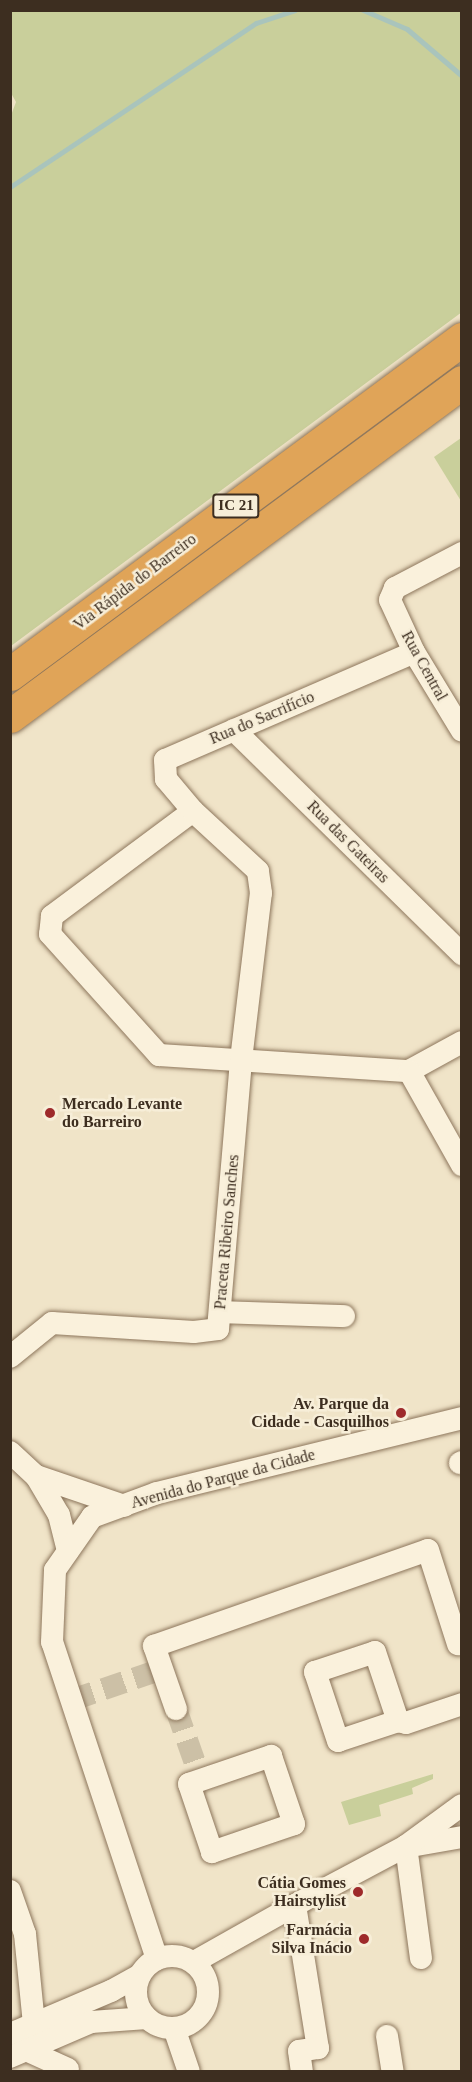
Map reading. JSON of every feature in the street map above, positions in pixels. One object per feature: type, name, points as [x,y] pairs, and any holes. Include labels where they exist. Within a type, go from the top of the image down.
[{"type":"highway","name":"Via Rápida do Barreiro","points":[[10,674],[462,339]]},
{"type":"highway","name":"Via Rápida do Barreiro","points":[[10,716],[462,382]]},
{"type":"street","name":"Rua Central","points":[[458,718],[414,652],[390,600],[394,588],[462,553]]},
{"type":"street","name":"Rua do Sacrifício","points":[[193,811],[166,779],[165,760],[414,652]]},
{"type":"street","name":"Rua das Gateiras","points":[[234,730],[462,954]]},
{"type":"street","name":"Praceta Ribeiro Sanches","points":[[10,1357],[52,1323],[194,1332],[218,1329],[241,1060],[261,893],[258,871],[193,811]]},
{"type":"street","points":[[193,811],[52,916],[50,933],[159,1055],[409,1071],[462,1042]]},
{"type":"street","points":[[409,1071],[462,1165]]},
{"type":"street","points":[[221,1312],[344,1316]]},
{"type":"street","name":"Avenida do Parque da Cidade","points":[[157,1959],[52,1642],[55,1570],[92,1518],[157,1493],[462,1418]]},
{"type":"street","points":[[10,1452],[36,1476],[59,1515],[68,1551]]},
{"type":"street","points":[[36,1476],[124,1506]]},
{"type":"street","points":[[176,1709],[154,1646],[428,1550],[458,1644]]},
{"type":"street","points":[[398,1721],[406,1723],[462,1704]]},
{"type":"street","points":[[270,1756],[294,1824],[212,1852],[189,1784],[270,1756]]},
{"type":"street","points":[[194,1962],[406,1846],[462,1805]]},
{"type":"street","points":[[406,1846],[462,1837]]},
{"type":"street","points":[[406,1846],[421,1958]]},
{"type":"street","points":[[10,1891],[25,1934],[34,2024]]},
{"type":"street","points":[[295,1905],[318,2048],[299,2051],[302,2072]]},
{"type":"street","points":[[10,2034],[111,1991],[140,1975],[157,1959],[164,1956],[183,1957],[194,1962],[206,1977],[208,1990],[206,2006],[199,2017],[187,2025],[174,2028],[161,2027],[147,2018],[136,1999],[136,1985],[140,1975]]},
{"type":"street","points":[[18,2054],[91,2022],[147,2018]]},
{"type":"street","points":[[174,2028],[189,2072]]},
{"type":"street","points":[[18,2054],[68,2070],[63,2034]]},
{"type":"street","points":[[387,2036],[393,2072]]},
{"type":"green space","points":[[11,10],[461,11],[462,312],[11,646],[10,118],[16,102],[11,93]]},
{"type":"green space","points":[[461,438],[462,501],[434,457]]},
{"type":"green space","points":[[433,1774],[433,1779],[412,1788],[413,1794],[379,1805],[381,1816],[349,1825],[341,1802]]},
{"type":"waterway","points":[[10,187],[256,23],[295,10]]},
{"type":"waterway","points":[[363,10],[407,29],[462,76]]},
{"type":"tunnel","points":[[72,1700],[162,1669]]},
{"type":"tunnel","points":[[176,1709],[201,1780]]},
{"type":"place","name":"Mercado Levante do Barreiro","points":[[50,1113]]},
{"type":"place","name":"Av. Parque da Cidade - Casquilhos","points":[[401,1413]]},
{"type":"place","name":"Cátia Gomes Hairstylist","points":[[358,1892]]},
{"type":"place","name":"Farmácia Silva Inácio","points":[[364,1939]]}]
